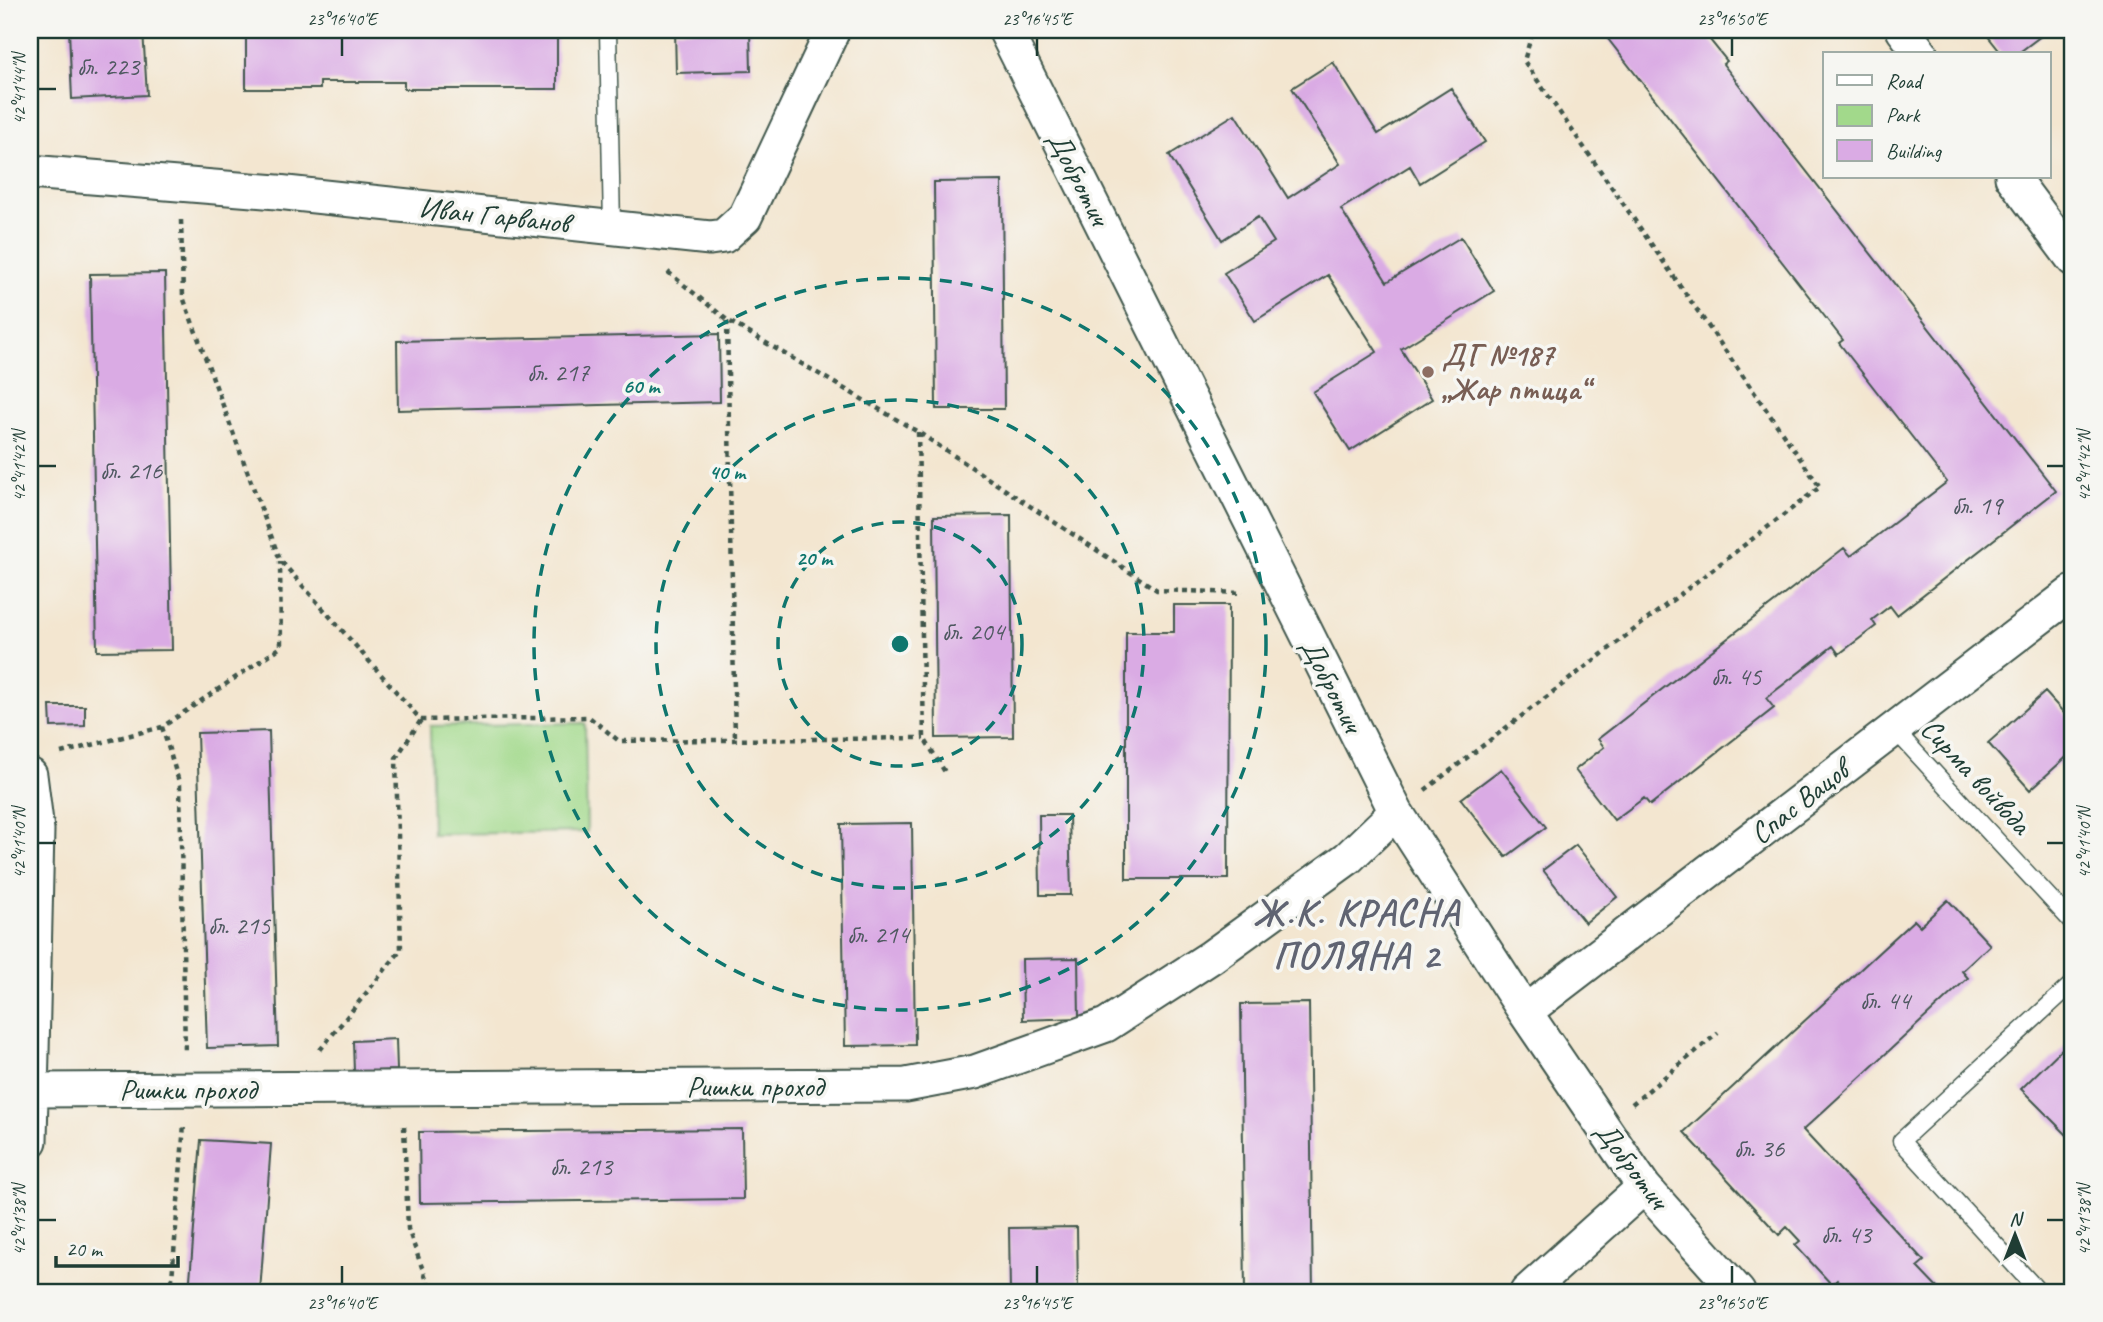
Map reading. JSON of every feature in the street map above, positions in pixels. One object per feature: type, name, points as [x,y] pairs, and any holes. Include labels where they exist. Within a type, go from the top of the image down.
[{"type":"street","name":"Иван Гарванов","points":[[30,172],[710,238],[724,236],[745,217],[833,30]]},
{"type":"street","name":"Добротич","points":[[1005,30],[1396,812],[1525,1012],[1643,1187],[1738,1292]]},
{"type":"street","points":[[1903,30],[1920,52]]},
{"type":"street","points":[[2013,178],[2073,259]]},
{"type":"street","name":"Спас Вацов","points":[[1525,1012],[2073,592]]},
{"type":"street","points":[[30,775],[37,830],[30,1141]]},
{"type":"street","name":"Ришки проход","points":[[33,1090],[906,1085],[975,1072],[1106,1025],[1211,957],[1348,858],[1396,812]]},
{"type":"street","points":[[1527,1292],[1643,1187]]},
{"type":"lane","points":[[608,30],[612,228]]},
{"type":"lane","name":"Сирма войвода","points":[[1894,729],[2073,923]]},
{"type":"lane","points":[[2039,1292],[1901,1141],[2073,983]]},
{"type":"path","points":[[1396,812],[1820,487],[1524,61],[1533,30]]},
{"type":"path","points":[[56,755],[162,727],[281,647],[280,560],[183,297],[180,185]]},
{"type":"path","points":[[664,269],[727,320],[918,432],[1157,590],[1287,594]]},
{"type":"path","points":[[727,320],[734,740]]},
{"type":"path","points":[[918,432],[924,738],[945,772]]},
{"type":"path","points":[[280,560],[421,720],[589,717],[620,741],[924,738]]},
{"type":"path","points":[[288,1089],[401,950],[396,758],[421,720]]},
{"type":"path","points":[[162,727],[180,785],[186,1089],[171,1292]]},
{"type":"path","points":[[1603,1127],[1718,1033]]},
{"type":"path","points":[[403,1088],[408,1229],[431,1292]]},
{"type":"green space","points":[[585,723],[587,832],[432,834],[430,726]]},
{"type":"building","points":[[69,30],[143,30],[147,95],[72,99]]},
{"type":"building","points":[[246,30],[557,30],[557,89],[404,89],[404,82],[320,82],[320,89],[246,89]]},
{"type":"building","points":[[675,30],[750,30],[751,71],[676,73]]},
{"type":"building","points":[[1601,30],[1702,30],[1727,61],[1723,64],[2056,491],[1897,615],[1890,606],[1872,620],[1876,626],[1839,654],[1833,646],[1766,698],[1774,708],[1650,805],[1644,798],[1614,820],[1575,770],[1604,747],[1598,739],[1844,548],[1851,556],[1947,482],[1839,343],[1843,340]]},
{"type":"building","points":[[1983,30],[2049,30],[2020,52],[2000,52]]},
{"type":"building","points":[[1333,62],[1378,134],[1451,88],[1485,142],[1420,183],[1410,166],[1341,209],[1387,282],[1461,237],[1494,291],[1401,349],[1432,399],[1350,451],[1313,392],[1377,352],[1328,275],[1255,321],[1224,273],[1274,242],[1258,217],[1222,240],[1169,155],[1235,114],[1288,198],[1340,164],[1292,88]]},
{"type":"building","points":[[1002,181],[1004,409],[936,409],[934,182]]},
{"type":"building","points":[[165,273],[172,650],[97,651],[90,274]]},
{"type":"building","points":[[719,334],[720,402],[398,410],[397,341]]},
{"type":"building","points":[[1011,515],[1013,737],[936,738],[934,516]]},
{"type":"building","points":[[1174,605],[1229,605],[1228,879],[1126,879],[1126,632],[1174,632]]},
{"type":"building","points":[[2045,692],[2073,723],[2073,751],[2030,790],[1988,743]]},
{"type":"building","points":[[50,706],[85,706],[85,726],[51,727]]},
{"type":"building","points":[[269,731],[278,1046],[207,1048],[197,733]]},
{"type":"building","points":[[1501,769],[1546,827],[1506,857],[1461,799]]},
{"type":"building","points":[[1039,815],[1069,815],[1071,895],[1040,895]]},
{"type":"building","points":[[912,823],[915,1045],[845,1046],[841,824]]},
{"type":"building","points":[[1576,845],[1617,897],[1585,923],[1543,870]]},
{"type":"building","points":[[1948,900],[1990,945],[1962,971],[1968,978],[1803,1130],[1924,1261],[1917,1267],[1941,1292],[1848,1292],[1837,1280],[1832,1285],[1795,1245],[1800,1241],[1787,1227],[1779,1235],[1684,1132],[1914,920],[1920,926]]},
{"type":"building","points":[[1078,958],[1079,1018],[1023,1020],[1022,959]]},
{"type":"building","points":[[1309,1003],[1313,1292],[1245,1292],[1241,1004]]},
{"type":"building","points":[[396,1039],[397,1070],[354,1072],[353,1041]]},
{"type":"building","points":[[2073,1040],[2073,1141],[2021,1089]]},
{"type":"building","points":[[742,1129],[743,1199],[420,1203],[419,1132]]},
{"type":"building","points":[[201,1140],[271,1144],[260,1292],[189,1292]]},
{"type":"building","points":[[1077,1227],[1078,1292],[1010,1292],[1009,1228]]},
{"type":"place","name":"ДГ №187 „Жар птица“","points":[[1428,372]]},
{"type":"district","name":"Ж.К. КРАСНА ПОЛЯНА 2","points":[[1357,934]]}]
